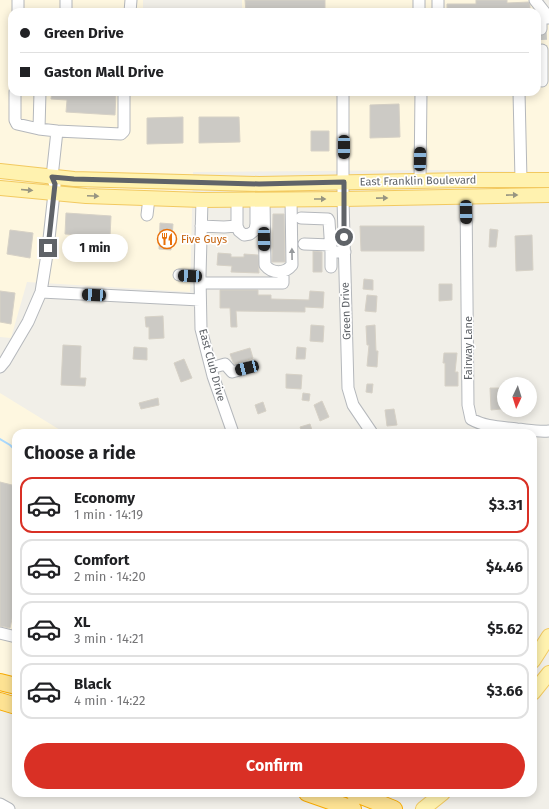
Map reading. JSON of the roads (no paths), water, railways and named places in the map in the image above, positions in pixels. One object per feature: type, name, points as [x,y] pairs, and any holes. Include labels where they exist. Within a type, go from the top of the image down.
[{"type":"highway","points":[[0,682],[12,685]]},
{"type":"highway","points":[[0,701],[12,705]]},
{"type":"highway","points":[[0,708],[12,710]]},
{"type":"highway","points":[[318,797],[352,809]]},
{"type":"highway","points":[[364,797],[394,809]]},
{"type":"main road","name":"East Franklin Boulevard","points":[[0,171],[74,179],[259,184],[549,180]]},
{"type":"main road","name":"East Franklin Boulevard","points":[[0,188],[86,196],[202,200],[549,195]]},
{"type":"main road","points":[[537,655],[549,636]]},
{"type":"main road","points":[[537,688],[549,673]]},
{"type":"main road","points":[[425,807],[438,797]]},
{"type":"street","points":[[538,4],[549,18]]},
{"type":"street","points":[[542,50],[543,81]]},
{"type":"street","points":[[15,96],[16,124],[56,131],[121,134],[124,131],[124,96]]},
{"type":"street","points":[[39,129],[40,96]]},
{"type":"street","name":"Green Drive","points":[[343,96],[343,199],[348,388],[353,405],[369,429]]},
{"type":"street","points":[[420,181],[421,96]]},
{"type":"street","points":[[518,96],[521,180]]},
{"type":"street","points":[[0,367],[28,322],[41,292],[48,248],[55,184],[52,177],[56,131]]},
{"type":"street","name":"Fairway Lane","points":[[466,196],[468,405],[471,419],[477,423],[525,429]]},
{"type":"street","points":[[147,215],[149,198]]},
{"type":"street","points":[[260,200],[265,265],[274,272],[283,272],[288,270],[292,265],[291,199]]},
{"type":"street","name":"East Club Drive","points":[[202,200],[200,280],[201,329],[211,368],[231,429]]},
{"type":"street","points":[[237,200],[236,226],[244,235],[250,234],[255,230],[260,200]]},
{"type":"street","points":[[301,218],[328,219],[330,221],[331,267]]},
{"type":"street","points":[[201,226],[236,226]]},
{"type":"street","points":[[304,244],[331,248],[345,252]]},
{"type":"street","points":[[179,275],[200,280],[283,283],[283,272]]},
{"type":"street","points":[[41,292],[200,300]]},
{"type":"street","points":[[211,368],[225,364],[232,372],[247,368]]},
{"type":"street","name":"Fairway Lane","points":[[537,430],[549,431]]},
{"type":"street","points":[[0,633],[12,637]]},
{"type":"street","points":[[0,804],[9,809]]},
{"type":"waterway","points":[[0,439],[12,447]]},
{"type":"tunnel","points":[[541,29],[542,50]]},
{"type":"place","name":"Five Guys","points":[[167,239]]}]
